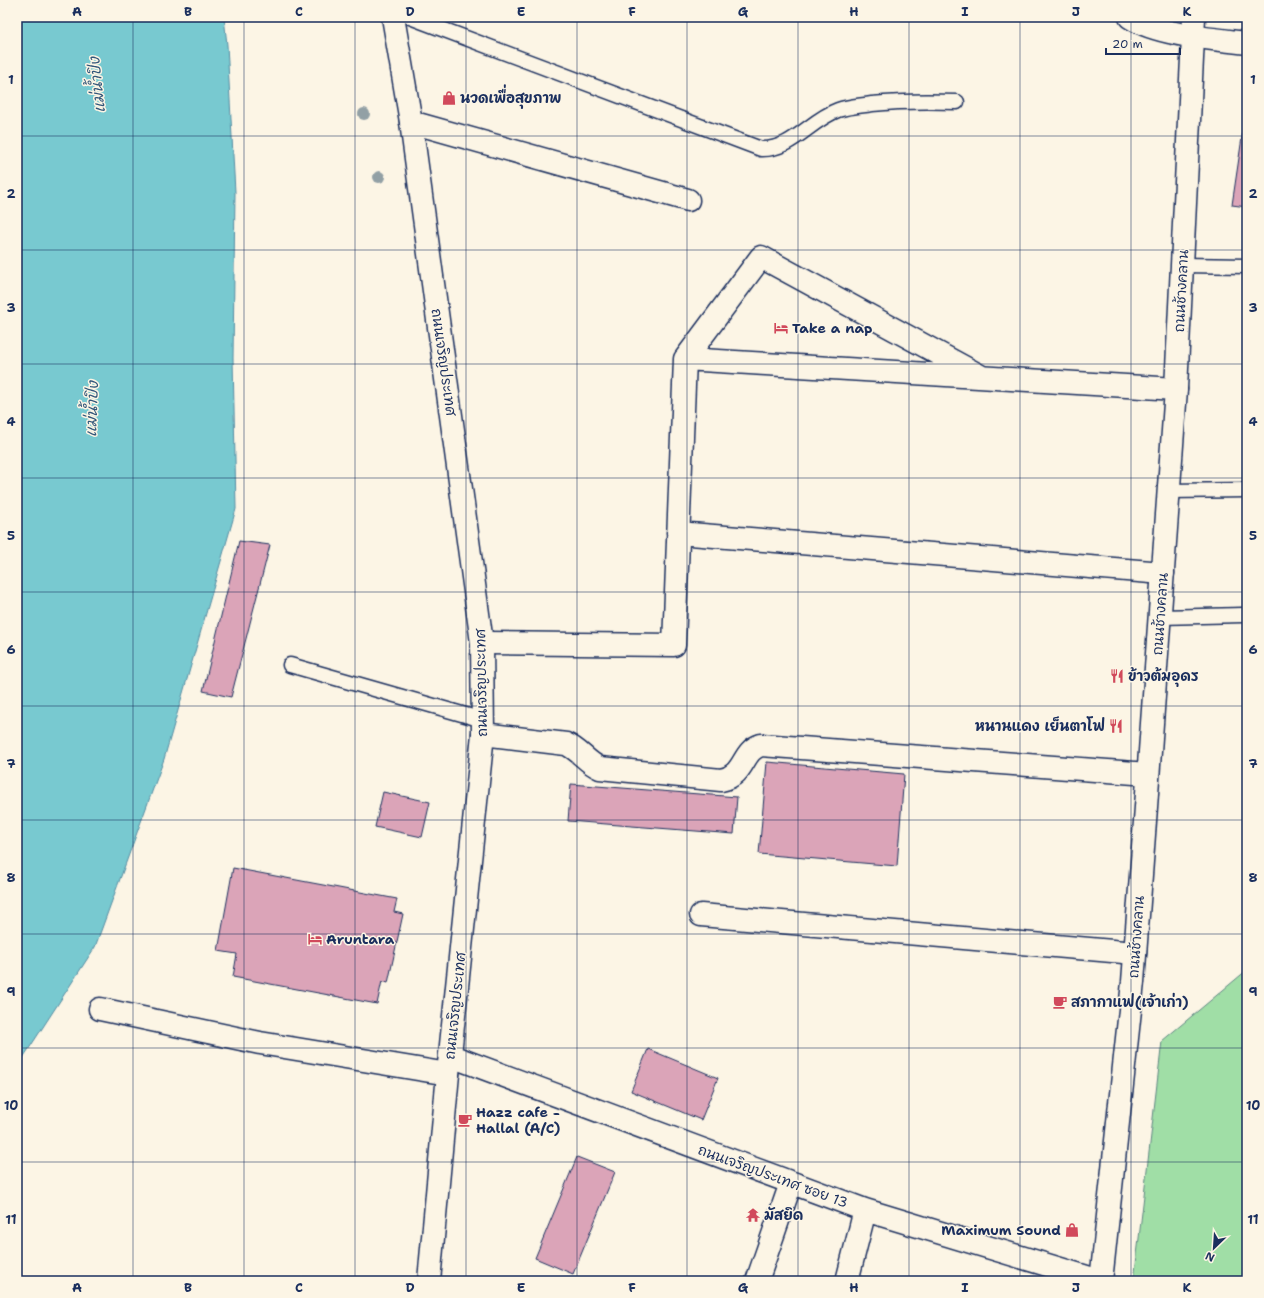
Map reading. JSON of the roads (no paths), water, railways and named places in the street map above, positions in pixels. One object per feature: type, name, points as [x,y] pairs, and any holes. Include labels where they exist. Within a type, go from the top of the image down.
[{"type":"street","name":"ถนนเจริญประเทศ","points":[[393,17],[411,122],[482,643],[483,727],[429,1281]]},
{"type":"street","points":[[1130,17],[1148,25],[1193,27],[1247,43]]},
{"type":"street","name":"ถนนช้างคลาน","points":[[1101,1281],[1135,953],[1160,617],[1176,389],[1193,27]]},
{"type":"street","points":[[411,122],[688,200]]},
{"type":"street","points":[[482,643],[674,645],[685,359],[761,257],[982,377]]},
{"type":"street","points":[[685,359],[1176,389]]},
{"type":"street","points":[[678,533],[1163,573]]},
{"type":"street","points":[[483,727],[566,744],[573,747],[592,765],[600,768],[721,780],[730,778],[736,774],[752,750],[761,745],[1148,774]]},
{"type":"street","points":[[701,915],[1135,953]]},
{"type":"street","name":"ถนนเจริญประเทศ ซอย 13","points":[[100,1009],[260,1043],[449,1065],[865,1210],[1101,1281]]},
{"type":"street","points":[[757,1281],[791,1183]]},
{"type":"street","points":[[847,1281],[865,1210]]},
{"type":"lane","points":[[410,17],[761,150],[771,150],[782,146],[828,115],[847,107],[907,100],[957,102]]},
{"type":"lane","points":[[1182,265],[1247,266]]},
{"type":"lane","points":[[1168,491],[1247,490]]},
{"type":"lane","points":[[1160,617],[1243,615]]},
{"type":"lane","points":[[290,665],[483,727]]},
{"type":"water","name":"แม่น้ำปิง","points":[[17,17],[224,17],[227,45],[235,192],[233,358],[236,509],[164,759],[95,947],[17,1067]]},
{"type":"place","name":"นวดเพื่อสุขภาพ","points":[[449,98]]},
{"type":"place","name":"Take a nap","points":[[781,328]]},
{"type":"place","name":"ข้าวต้มอุดร","points":[[1117,676]]},
{"type":"place","name":"หนานแดง เย็นตาโฟ","points":[[1116,726]]},
{"type":"place","name":"Aruntara","points":[[315,939]]},
{"type":"place","name":"สภากาแฟ(เจ้าเก่า)","points":[[1060,1002]]},
{"type":"place","name":"Hazz cafe - Hallal (A/C)","points":[[465,1120]]},
{"type":"place","name":"มัสยิด","points":[[753,1215]]},
{"type":"place","name":"Maximum Sound","points":[[1072,1230]]}]
